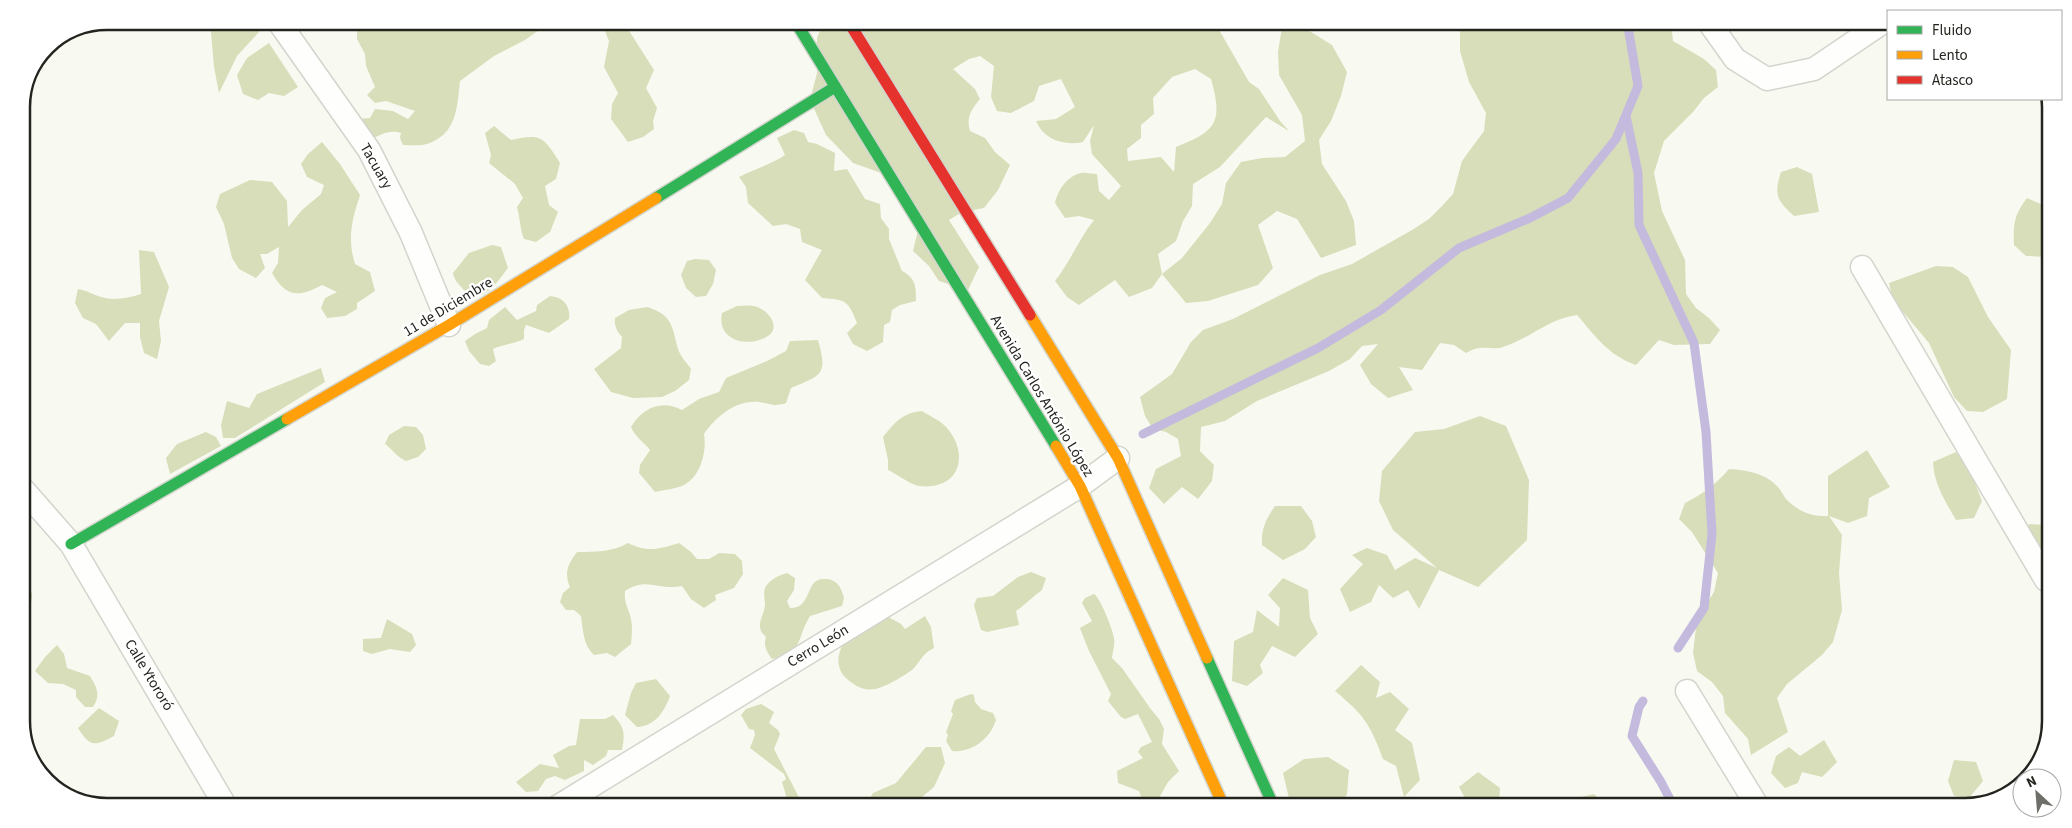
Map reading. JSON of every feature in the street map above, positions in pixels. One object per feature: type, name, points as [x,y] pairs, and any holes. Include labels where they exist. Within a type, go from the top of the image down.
[{"type":"main road","name":"Avenida Carlos António López","points":[[800,30],[1080,486],[1216,798]]},
{"type":"main road","name":"Avenida Carlos António López","points":[[854,30],[1118,458],[1270,798]]},
{"type":"main road","name":"11 de Diciembre","points":[[71,544],[449,325],[835,87]]},
{"type":"street","name":"Tacuary","points":[[284,30],[368,150],[411,234],[449,325]]},
{"type":"street","points":[[1714,30],[1735,60],[1767,79],[1814,69],[1872,30]]},
{"type":"street","points":[[1862,267],[2042,573]]},
{"type":"street","name":"Cerro León","points":[[572,798],[1080,486],[1118,458]]},
{"type":"street","name":"Calle Ytororó","points":[[30,496],[71,544],[221,798]]},
{"type":"street","points":[[1687,691],[1752,798]]},
{"type":"green space","points":[[211,30],[259,30],[237,56],[219,93],[214,67]]},
{"type":"green space","points":[[357,30],[539,30],[525,40],[494,56],[460,81],[458,101],[450,127],[437,140],[421,145],[403,145],[400,138],[401,133],[397,132],[385,133],[370,140],[357,119],[370,118],[375,109],[393,111],[408,119],[415,111],[386,101],[375,103],[367,95],[375,87],[366,66],[365,54],[357,39]]},
{"type":"green space","points":[[605,30],[629,30],[654,70],[646,88],[657,108],[653,121],[654,129],[643,137],[628,142],[611,119],[612,104],[618,93],[604,67],[609,41]]},
{"type":"green space","points":[[820,30],[1219,30],[1249,82],[1259,89],[1280,121],[1289,131],[1266,117],[1220,167],[1193,184],[1192,206],[1183,221],[1176,241],[1158,254],[1162,274],[1152,288],[1129,297],[1115,280],[1079,305],[1067,297],[1055,281],[1094,220],[1079,216],[1065,218],[1055,203],[1058,193],[1067,180],[1081,173],[1097,174],[1099,191],[1109,200],[1121,186],[1092,154],[1090,141],[1094,125],[1083,142],[1069,143],[1049,137],[1036,121],[1056,119],[1075,107],[1061,79],[1039,86],[1034,101],[1011,113],[997,111],[991,97],[994,66],[980,56],[969,59],[953,69],[975,89],[980,99],[970,114],[970,131],[985,138],[995,152],[1010,165],[998,190],[984,208],[962,212],[949,220],[979,267],[968,290],[939,281],[929,266],[913,251],[919,226],[887,175],[853,163],[826,135],[810,100],[817,73],[817,38]],"holes":[[[1195,69],[1211,79],[1215,94],[1216,115],[1213,123],[1200,136],[1176,147],[1174,172],[1161,157],[1128,161],[1127,149],[1141,138],[1141,125],[1154,114],[1153,98],[1172,77]]]},
{"type":"green space","points":[[1282,30],[1306,30],[1332,45],[1347,72],[1341,96],[1331,121],[1319,140],[1322,164],[1346,201],[1354,221],[1356,245],[1321,258],[1297,219],[1277,211],[1258,225],[1273,268],[1258,285],[1208,301],[1186,303],[1162,274],[1182,258],[1210,223],[1222,204],[1226,183],[1241,162],[1262,158],[1285,157],[1305,141],[1302,115],[1279,75],[1278,52]]},
{"type":"green space","points":[[1459,30],[1672,30],[1673,41],[1704,59],[1716,70],[1718,87],[1704,98],[1664,141],[1654,173],[1662,211],[1685,260],[1686,294],[1696,308],[1720,330],[1710,344],[1674,345],[1659,340],[1636,365],[1610,351],[1577,315],[1557,320],[1522,339],[1500,348],[1478,348],[1466,353],[1454,345],[1440,343],[1422,370],[1399,367],[1413,390],[1388,398],[1371,384],[1360,365],[1378,344],[1362,346],[1350,359],[1329,371],[1257,401],[1225,421],[1201,427],[1200,451],[1214,465],[1212,481],[1198,499],[1182,487],[1164,504],[1149,488],[1156,469],[1181,456],[1178,439],[1166,432],[1153,429],[1145,416],[1140,397],[1172,374],[1191,342],[1203,330],[1233,319],[1320,275],[1352,264],[1429,219],[1453,194],[1462,161],[1484,131],[1486,113],[1469,82],[1460,51]]},
{"type":"green space","points":[[269,43],[298,87],[284,96],[269,93],[258,100],[243,94],[237,75],[247,58]]},
{"type":"green space","points":[[494,126],[511,140],[529,137],[541,140],[546,143],[560,163],[556,179],[545,186],[549,205],[558,212],[550,232],[536,242],[524,239],[517,207],[523,198],[515,184],[489,163],[491,155],[485,133]]},
{"type":"green space","points":[[794,130],[804,133],[808,142],[817,144],[835,153],[834,171],[847,169],[865,199],[880,204],[881,218],[889,229],[889,239],[902,271],[914,283],[916,301],[900,305],[892,310],[890,322],[884,325],[883,342],[867,351],[853,344],[847,333],[857,323],[848,306],[841,301],[822,298],[805,280],[822,250],[802,242],[800,229],[786,224],[773,226],[748,203],[746,187],[739,177],[774,162],[785,155],[777,138]]},
{"type":"green space","points":[[322,142],[340,164],[360,195],[352,229],[351,246],[355,264],[370,272],[375,291],[357,303],[357,309],[345,316],[327,318],[321,308],[325,298],[337,292],[322,285],[299,293],[293,293],[282,287],[272,273],[278,263],[279,247],[267,254],[260,254],[265,268],[256,278],[239,269],[232,258],[224,224],[216,207],[220,194],[250,180],[272,182],[287,201],[288,227],[302,210],[321,194],[324,185],[307,177],[301,164],[308,154]]},
{"type":"green space","points":[[1797,167],[1812,174],[1819,212],[1794,216],[1780,201],[1777,191],[1781,172]]},
{"type":"green space","points":[[2027,198],[2042,205],[2042,257],[2026,256],[2014,245],[2015,220]]},
{"type":"green space","points":[[492,245],[501,247],[508,268],[489,291],[476,296],[470,294],[458,283],[453,273],[469,253]]},
{"type":"green space","points":[[139,250],[154,252],[169,287],[159,321],[161,341],[157,359],[144,353],[140,337],[140,323],[125,323],[109,341],[96,324],[83,318],[75,303],[78,289],[111,299],[141,294]]},
{"type":"green space","points":[[695,259],[709,260],[716,270],[713,284],[706,296],[696,297],[686,288],[681,275],[687,261]]},
{"type":"green space","points":[[1936,266],[1953,267],[1968,277],[1988,317],[2011,350],[2007,399],[1983,412],[1967,411],[1954,397],[1929,343],[1893,300],[1889,283]]},
{"type":"green space","points":[[550,296],[559,298],[565,303],[569,310],[569,319],[549,333],[526,325],[524,339],[493,349],[496,361],[489,366],[480,364],[469,351],[465,341],[487,328],[489,320],[505,307],[517,320],[536,311],[537,305]]},
{"type":"green space","points":[[737,306],[758,307],[763,310],[773,322],[772,332],[760,340],[752,342],[743,342],[729,336],[721,322],[722,313]]},
{"type":"green space","points":[[647,307],[662,314],[670,323],[679,352],[691,369],[689,380],[675,391],[662,397],[633,398],[611,392],[594,369],[621,348],[622,337],[616,328],[615,318],[629,310]]},
{"type":"green space","points":[[818,340],[822,360],[820,372],[810,380],[791,388],[786,403],[776,405],[751,402],[743,403],[727,410],[714,421],[704,434],[705,441],[701,463],[698,471],[689,482],[679,487],[655,492],[639,473],[640,465],[650,450],[631,427],[647,410],[667,405],[682,410],[699,399],[719,392],[726,378],[786,351],[790,341]]},
{"type":"green space","points":[[321,368],[325,382],[235,438],[223,438],[221,425],[227,401],[249,408],[257,394]]},
{"type":"green space","points":[[922,411],[947,428],[958,450],[959,460],[957,469],[943,483],[932,486],[915,485],[888,470],[883,437],[904,416]]},
{"type":"green space","points":[[1480,416],[1506,426],[1529,480],[1527,540],[1478,587],[1439,570],[1419,609],[1408,590],[1393,598],[1379,585],[1371,602],[1350,612],[1340,589],[1363,564],[1352,555],[1367,548],[1387,555],[1395,570],[1415,558],[1437,568],[1393,530],[1379,501],[1382,471],[1415,432],[1444,429]]},
{"type":"green space","points":[[404,426],[416,427],[423,435],[426,449],[418,457],[406,461],[385,444],[389,435]]},
{"type":"green space","points":[[206,432],[216,437],[221,446],[170,474],[166,458],[177,444]]},
{"type":"green space","points":[[1867,450],[1890,487],[1869,498],[1867,516],[1848,523],[1829,516],[1842,535],[1839,573],[1842,610],[1833,642],[1822,655],[1787,684],[1777,698],[1788,732],[1751,755],[1748,739],[1725,713],[1723,696],[1712,682],[1697,671],[1693,653],[1697,619],[1714,592],[1718,573],[1692,532],[1679,519],[1685,503],[1709,488],[1729,469],[1735,469],[1748,471],[1767,478],[1786,499],[1800,510],[1810,514],[1828,516],[1828,476]]},
{"type":"green space","points":[[1956,452],[1971,473],[1982,501],[1974,518],[1956,520],[1935,478],[1933,462]]},
{"type":"green space","points":[[1275,506],[1301,506],[1312,521],[1316,537],[1305,549],[1283,560],[1262,545],[1262,534],[1265,524]]},
{"type":"green space","points":[[2029,524],[2042,525],[2042,562],[2021,538]]},
{"type":"green space","points":[[628,543],[642,548],[654,549],[679,543],[697,559],[709,559],[719,553],[735,554],[742,561],[743,574],[734,588],[715,595],[716,600],[704,608],[691,599],[682,586],[666,587],[647,584],[625,591],[625,601],[632,622],[631,644],[615,657],[607,653],[594,655],[586,642],[581,616],[574,610],[566,610],[560,602],[563,593],[570,587],[567,577],[568,568],[577,552],[610,550]]},
{"type":"green space","points":[[1031,572],[1046,578],[1042,590],[1016,611],[1019,625],[987,632],[981,630],[974,605],[977,598],[993,596],[1018,577]]},
{"type":"green space","points":[[787,573],[795,578],[794,590],[787,601],[790,608],[799,606],[805,600],[813,584],[820,579],[835,581],[844,598],[842,606],[810,616],[794,649],[789,653],[772,659],[765,646],[766,637],[760,628],[765,607],[764,590],[772,580]]},
{"type":"green space","points":[[1283,578],[1308,590],[1310,618],[1318,634],[1295,657],[1272,646],[1260,665],[1263,673],[1247,686],[1232,681],[1234,641],[1253,632],[1257,610],[1279,627],[1280,608],[1268,595]]},
{"type":"green space","points":[[30,589],[32,593],[30,607]]},
{"type":"green space","points":[[1094,594],[1097,596],[1113,634],[1112,658],[1122,668],[1159,719],[1164,729],[1162,744],[1179,771],[1168,782],[1159,798],[1142,798],[1139,791],[1118,783],[1117,771],[1143,758],[1138,752],[1141,747],[1152,742],[1138,714],[1125,719],[1121,717],[1108,701],[1111,694],[1089,651],[1080,628],[1092,621],[1082,603],[1085,598]]},
{"type":"green space","points":[[883,614],[901,624],[905,629],[925,616],[931,627],[934,648],[925,654],[912,670],[896,680],[879,688],[863,689],[853,684],[843,675],[840,670],[839,653],[844,642],[852,634]]},
{"type":"green space","points":[[387,619],[412,634],[416,645],[410,652],[390,649],[372,654],[363,651],[363,639],[381,638]]},
{"type":"green space","points":[[57,645],[64,654],[67,668],[90,676],[95,684],[97,699],[93,707],[85,707],[76,697],[76,690],[63,684],[48,683],[35,671]]},
{"type":"green space","points":[[1361,665],[1380,682],[1376,698],[1390,692],[1409,709],[1395,730],[1412,743],[1420,780],[1404,797],[1396,766],[1383,759],[1370,728],[1360,714],[1335,691]]},
{"type":"green space","points":[[656,679],[670,696],[665,707],[654,721],[637,727],[625,715],[631,693],[636,683]]},
{"type":"green space","points":[[971,694],[974,695],[975,702],[981,709],[993,713],[996,720],[985,739],[966,750],[952,751],[946,741],[948,735],[946,732],[953,714],[951,711],[955,700]]},
{"type":"green space","points":[[761,704],[774,712],[769,723],[780,734],[774,749],[799,798],[787,798],[782,782],[786,779],[784,774],[750,748],[755,735],[754,730],[749,729],[741,715],[746,709]]},
{"type":"green space","points":[[99,708],[119,721],[114,736],[102,742],[94,743],[86,739],[78,728]]},
{"type":"green space","points":[[613,715],[623,731],[622,750],[608,750],[606,756],[593,765],[584,760],[584,771],[565,780],[555,776],[546,779],[538,791],[526,792],[516,782],[540,764],[559,768],[553,755],[569,746],[576,745],[580,719],[605,719]]},
{"type":"green space","points":[[1824,740],[1837,762],[1822,777],[1802,772],[1798,783],[1785,788],[1771,773],[1776,756],[1789,747],[1800,756]]},
{"type":"green space","points":[[926,747],[941,747],[945,763],[934,787],[921,798],[870,798],[873,793],[896,783]]},
{"type":"green space","points":[[1328,757],[1349,770],[1347,794],[1345,798],[1289,798],[1283,773],[1304,759]]},
{"type":"green space","points":[[1954,760],[1976,762],[1983,781],[1967,798],[1954,796],[1948,781]]},
{"type":"green space","points":[[1478,772],[1500,788],[1499,798],[1465,798],[1459,787]]},
{"type":"green space","points":[[1594,794],[1598,798],[1577,798]]},
{"type":"waterway","points":[[1143,434],[1318,348],[1381,310],[1459,248],[1530,218],[1568,198],[1616,139],[1638,86],[1629,30]]},
{"type":"waterway","points":[[1626,116],[1638,173],[1639,225],[1694,343],[1706,432],[1712,534],[1704,608],[1678,648]]},
{"type":"waterway","points":[[1643,701],[1639,707],[1632,736],[1669,798]]},
{"type":"traffic: fast","points":[[801,30],[1056,446]]},
{"type":"traffic: fast","points":[[656,198],[835,87]]},
{"type":"traffic: fast","points":[[71,544],[287,419]]},
{"type":"traffic: fast","points":[[1207,658],[1270,798]]},
{"type":"traffic: slow","points":[[287,419],[449,325],[656,198]]},
{"type":"traffic: slow","points":[[1030,315],[1118,458],[1207,658]]},
{"type":"traffic: slow","points":[[1056,446],[1080,486],[1220,798]]},
{"type":"traffic: jam","points":[[854,30],[1030,315]]}]
